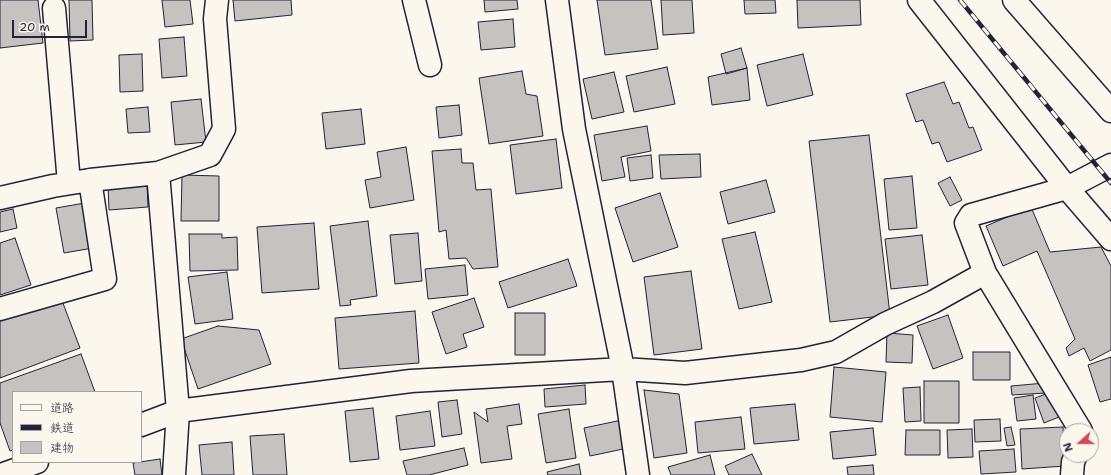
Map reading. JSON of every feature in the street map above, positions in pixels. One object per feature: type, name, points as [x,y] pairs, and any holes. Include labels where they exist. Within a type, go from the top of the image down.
[{"type":"street","points":[[0,198],[69,183],[158,173],[210,155],[224,129],[215,19],[217,0]]},
{"type":"street","points":[[414,0],[430,65]]},
{"type":"street","points":[[557,0],[574,130],[623,369],[638,475]]},
{"type":"street","points":[[919,0],[1068,188],[1111,239]]},
{"type":"street","points":[[1018,1],[1111,111]]},
{"type":"street","points":[[54,8],[69,183]]},
{"type":"street","points":[[1075,423],[985,273],[966,223],[972,215],[1068,188],[1111,165]]},
{"type":"street","points":[[158,173],[178,411],[174,475]]},
{"type":"street","points":[[0,309],[105,279],[90,180]]},
{"type":"street","points":[[142,424],[178,411],[410,381],[623,369],[685,373],[801,360],[836,352],[885,324],[933,302],[985,273]]},
{"type":"street","points":[[1,475],[34,463]]},
{"type":"street","points":[[1072,475],[1073,463]]},
{"type":"building","points":[[0,0],[38,0],[43,43],[0,48]]},
{"type":"building","points":[[69,0],[92,0],[93,40],[70,41]]},
{"type":"building","points":[[162,0],[190,0],[193,24],[165,27]]},
{"type":"building","points":[[233,0],[291,0],[292,15],[235,21]]},
{"type":"building","points":[[484,0],[517,0],[518,9],[485,12]]},
{"type":"building","points":[[597,0],[651,0],[658,49],[605,55]]},
{"type":"building","points":[[661,0],[692,0],[694,33],[663,35]]},
{"type":"building","points":[[744,0],[775,0],[776,13],[745,14]]},
{"type":"building","points":[[797,0],[860,0],[861,25],[798,28]]},
{"type":"building","points":[[513,19],[515,47],[481,50],[478,22]]},
{"type":"building","points":[[184,37],[187,76],[162,78],[159,39]]},
{"type":"building","points":[[741,48],[747,68],[726,74],[721,54]]},
{"type":"building","points":[[142,54],[143,91],[120,92],[119,55]]},
{"type":"building","points":[[803,54],[813,95],[767,106],[757,65]]},
{"type":"building","points":[[667,67],[675,104],[634,112],[626,76]]},
{"type":"building","points":[[747,68],[750,100],[712,105],[708,77]]},
{"type":"building","points":[[522,71],[526,94],[537,96],[543,136],[489,144],[479,78]]},
{"type":"building","points":[[614,72],[624,112],[592,119],[583,79]]},
{"type":"building","points":[[944,82],[953,104],[959,102],[969,128],[973,127],[982,150],[947,162],[939,142],[932,144],[923,120],[916,122],[906,94]]},
{"type":"building","points":[[201,99],[206,142],[175,145],[171,102]]},
{"type":"building","points":[[459,105],[462,135],[439,138],[436,107]]},
{"type":"building","points":[[148,107],[150,132],[128,133],[126,109]]},
{"type":"building","points":[[361,109],[365,144],[326,149],[322,113]]},
{"type":"building","points":[[647,126],[651,151],[621,157],[625,177],[602,181],[594,135]]},
{"type":"building","points":[[869,135],[890,315],[830,322],[809,141]]},
{"type":"building","points":[[556,139],[562,188],[516,194],[510,145]]},
{"type":"building","points":[[406,147],[414,200],[370,208],[365,180],[381,177],[377,152]]},
{"type":"building","points":[[461,149],[462,163],[473,163],[476,190],[491,189],[498,267],[473,269],[466,258],[449,259],[446,230],[439,232],[432,151]]},
{"type":"building","points":[[700,154],[701,177],[661,179],[659,155]]},
{"type":"building","points":[[651,155],[653,178],[630,181],[627,158]]},
{"type":"building","points":[[182,175],[219,176],[219,221],[181,221]]},
{"type":"building","points":[[912,176],[917,228],[889,230],[884,179]]},
{"type":"building","points":[[950,177],[962,200],[950,206],[938,183]]},
{"type":"building","points":[[766,180],[775,212],[728,224],[720,192]]},
{"type":"building","points":[[147,183],[148,207],[109,210],[108,186]]},
{"type":"building","points":[[660,193],[678,247],[633,262],[615,208]]},
{"type":"building","points":[[85,203],[93,248],[64,253],[56,208]]},
{"type":"building","points":[[1031,207],[1050,252],[1101,247],[1111,266],[1111,350],[1090,361],[1084,348],[1069,356],[1066,348],[1075,339],[1037,251],[1003,266],[986,226]]},
{"type":"building","points":[[13,209],[17,228],[0,232],[0,212]]},
{"type":"building","points":[[368,221],[377,296],[350,300],[351,305],[340,306],[330,226]]},
{"type":"building","points":[[314,223],[319,289],[262,293],[257,227]]},
{"type":"building","points":[[755,232],[772,302],[739,309],[722,239]]},
{"type":"building","points":[[418,233],[422,281],[395,284],[390,235]]},
{"type":"building","points":[[189,234],[222,234],[222,238],[237,237],[238,270],[190,271]]},
{"type":"building","points":[[922,235],[928,285],[891,289],[885,239]]},
{"type":"building","points":[[15,238],[31,285],[0,295],[0,243]]},
{"type":"building","points":[[568,259],[577,286],[508,308],[499,282]]},
{"type":"building","points":[[465,265],[468,295],[428,299],[425,269]]},
{"type":"building","points":[[691,271],[702,349],[654,355],[644,277]]},
{"type":"building","points":[[227,272],[233,319],[195,324],[188,277]]},
{"type":"building","points":[[61,298],[80,348],[0,378],[0,321]]},
{"type":"building","points":[[474,298],[484,327],[463,334],[467,347],[446,354],[432,312]]},
{"type":"building","points":[[415,311],[419,363],[339,369],[335,318]]},
{"type":"building","points":[[515,313],[545,313],[545,355],[515,355]]},
{"type":"building","points":[[948,315],[963,358],[933,369],[917,326]]},
{"type":"building","points":[[218,326],[259,330],[271,364],[198,389],[181,339]]},
{"type":"building","points":[[887,333],[913,335],[912,363],[886,362]]},
{"type":"building","points":[[973,352],[1010,352],[1010,380],[973,380]]},
{"type":"building","points":[[81,354],[95,391],[12,391],[12,450],[10,451],[0,423],[0,383]]},
{"type":"building","points":[[1111,357],[1111,399],[1100,402],[1088,365]]},
{"type":"building","points":[[834,367],[886,372],[882,422],[830,417]]},
{"type":"building","points":[[924,381],[959,381],[959,423],[924,423]]},
{"type":"building","points":[[1045,383],[1046,393],[1012,395],[1011,386]]},
{"type":"building","points":[[585,385],[586,404],[545,407],[544,389]]},
{"type":"building","points":[[920,387],[921,421],[905,422],[903,388]]},
{"type":"building","points":[[644,390],[679,394],[687,453],[654,458]]},
{"type":"building","points":[[1051,392],[1059,417],[1044,423],[1035,398]]},
{"type":"building","points":[[1033,395],[1036,419],[1017,421],[1014,398]]},
{"type":"building","points":[[457,400],[462,434],[442,437],[438,402]]},
{"type":"building","points":[[519,404],[522,424],[507,426],[512,459],[481,463],[474,412],[488,422],[486,409]]},
{"type":"building","points":[[795,404],[799,440],[754,444],[750,408]]},
{"type":"building","points":[[373,408],[379,459],[350,462],[345,411]]},
{"type":"building","points":[[569,409],[576,458],[546,463],[538,414]]},
{"type":"building","points":[[430,411],[435,446],[400,450],[396,416]]},
{"type":"building","points":[[741,417],[745,449],[698,453],[695,422]]},
{"type":"building","points":[[1000,419],[1001,441],[975,442],[974,420]]},
{"type":"building","points":[[622,420],[628,448],[590,456],[584,428]]},
{"type":"building","points":[[1011,427],[1015,445],[1007,446],[1004,428]]},
{"type":"building","points":[[1059,427],[1059,463],[1065,463],[1065,466],[1022,469],[1020,429]]},
{"type":"building","points":[[873,428],[876,455],[833,459],[830,432]]},
{"type":"building","points":[[972,429],[973,457],[948,458],[947,430]]},
{"type":"building","points":[[906,430],[940,430],[940,455],[905,455]]},
{"type":"building","points":[[284,434],[287,475],[253,475],[250,436]]},
{"type":"building","points":[[232,442],[234,475],[202,475],[199,445]]},
{"type":"building","points":[[464,448],[468,465],[429,475],[407,475],[403,461]]},
{"type":"building","points":[[1014,449],[1016,472],[981,474],[979,451]]},
{"type":"building","points":[[752,454],[762,475],[729,475],[725,466]]},
{"type":"building","points":[[710,455],[715,475],[671,475],[668,467]]},
{"type":"building","points":[[160,459],[162,475],[135,475],[133,463],[142,463],[142,462]]},
{"type":"building","points":[[579,464],[581,475],[548,475],[547,472]]},
{"type":"building","points":[[873,465],[874,475],[848,475],[847,467]]},
{"type":"railway","points":[[960,0],[1111,183]]}]
